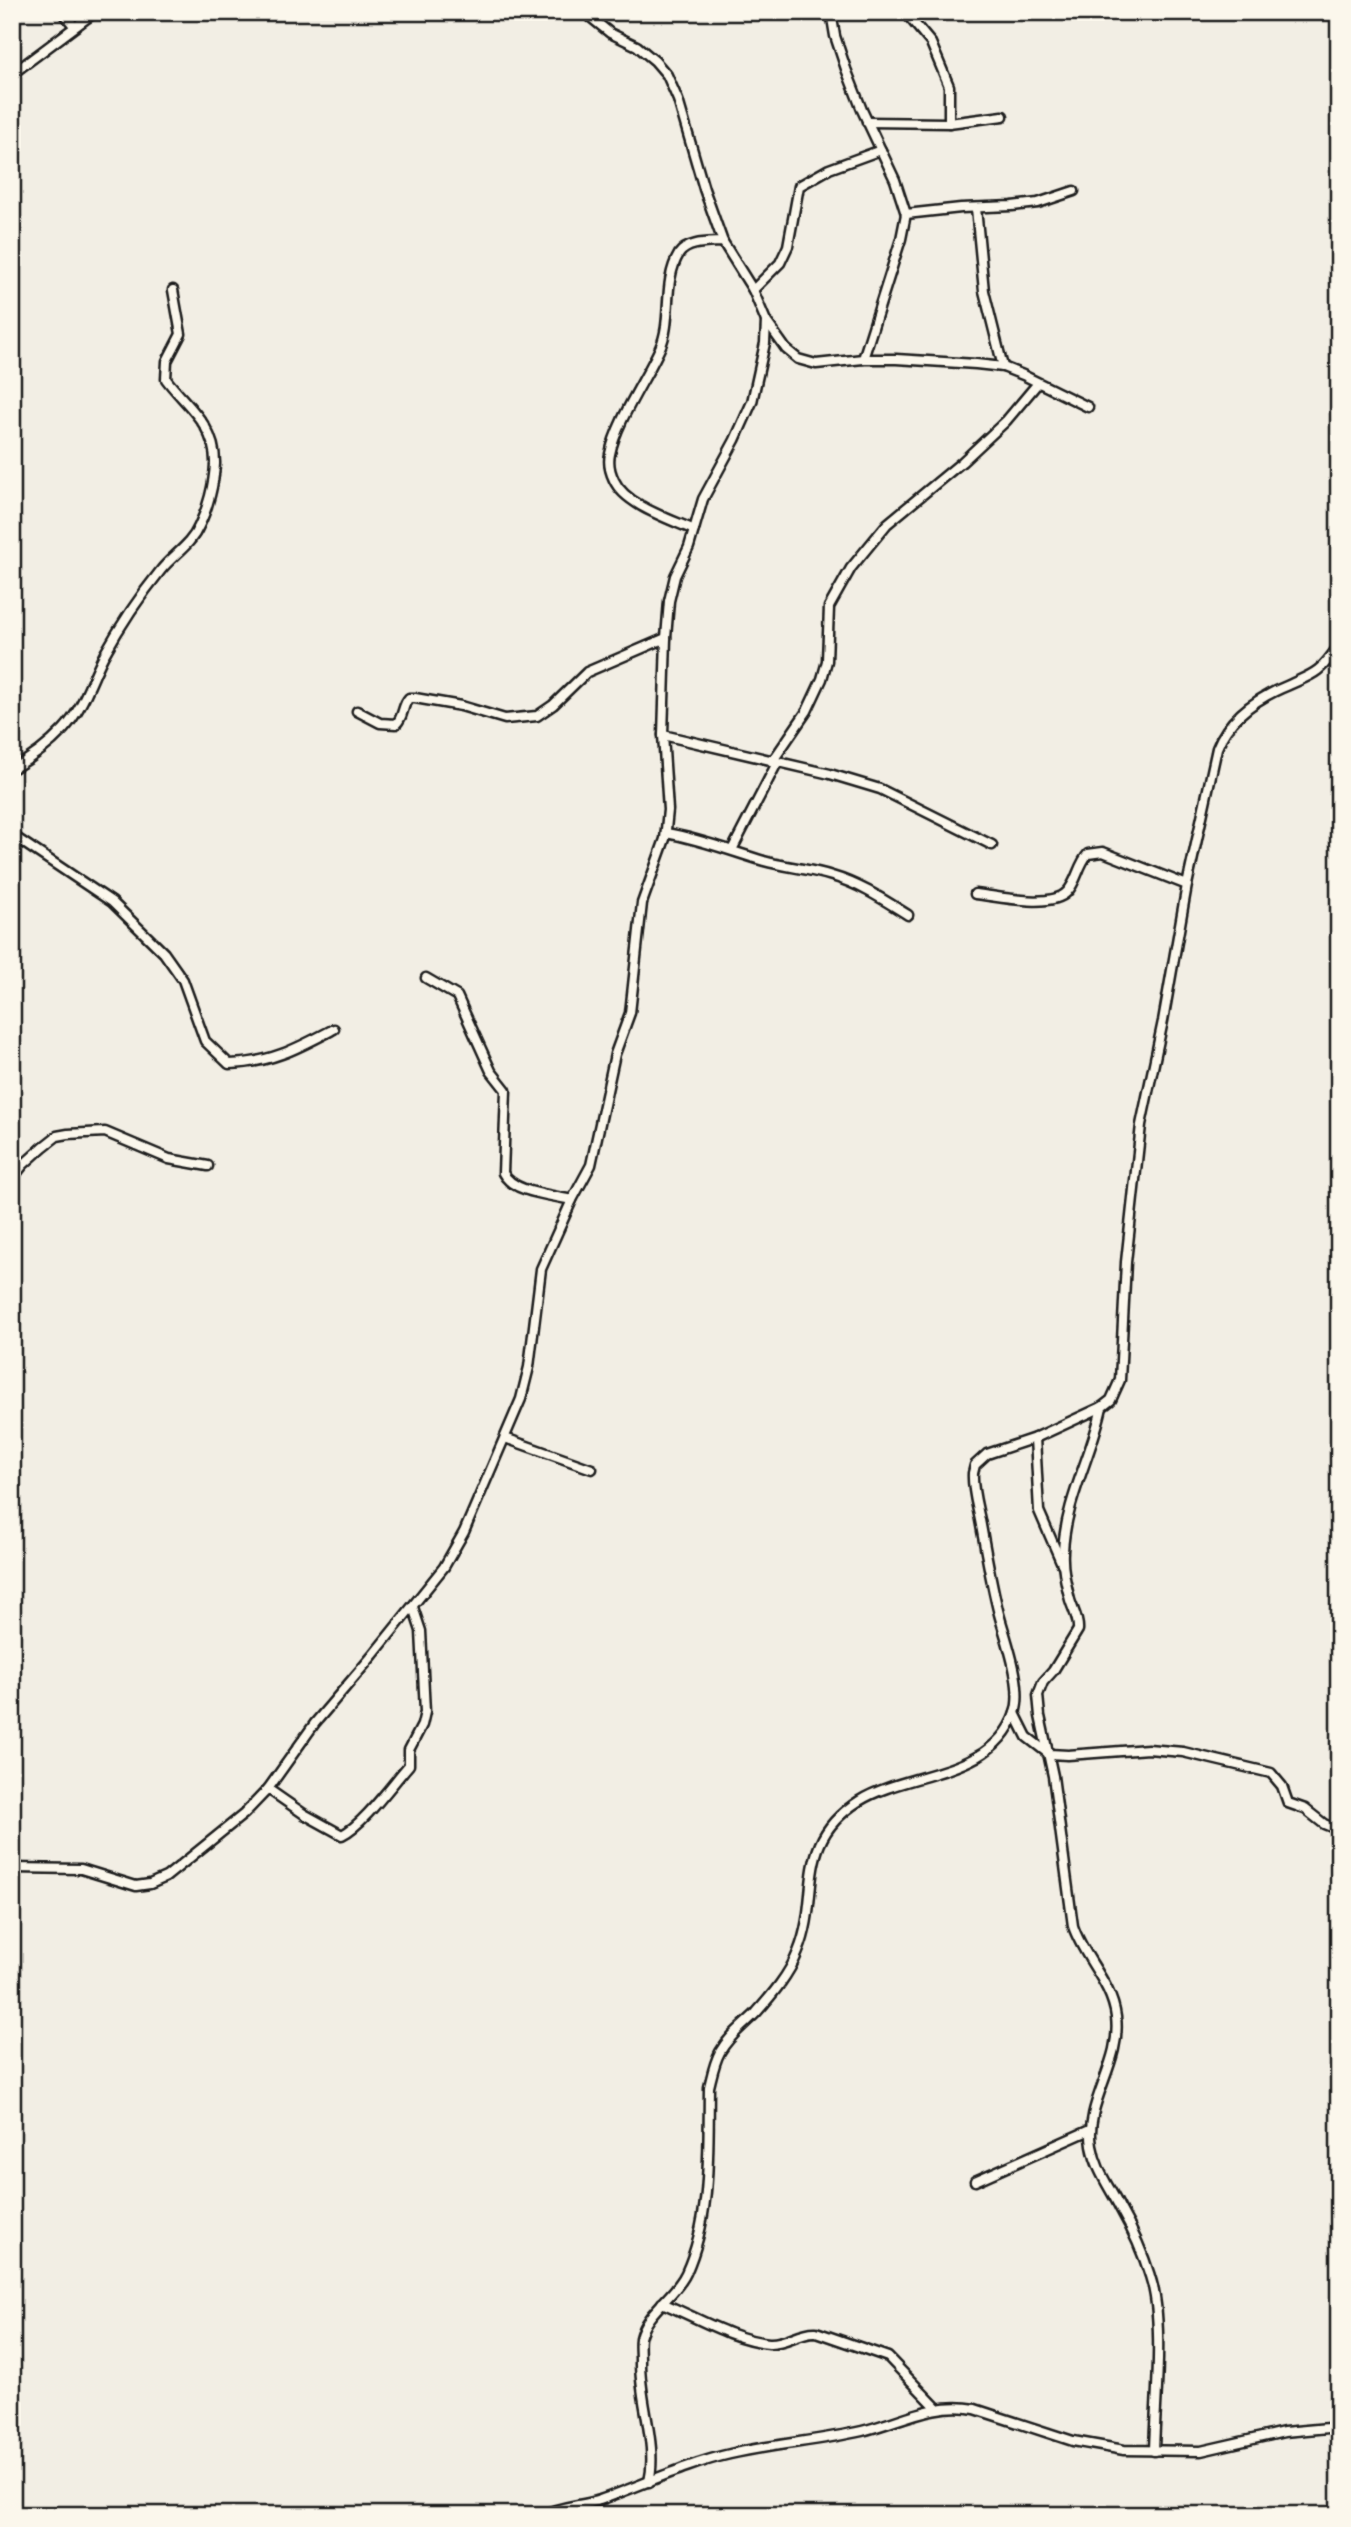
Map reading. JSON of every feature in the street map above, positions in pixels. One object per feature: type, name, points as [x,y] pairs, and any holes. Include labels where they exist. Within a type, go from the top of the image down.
[{"type":"street","points":[[63,12],[74,26]]},
{"type":"street","points":[[12,74],[95,12]]},
{"type":"street","points":[[584,12],[610,33],[637,46],[667,75],[678,100],[704,189],[723,242],[753,290],[766,321],[786,349],[798,359],[816,364],[863,359],[976,364],[1003,368],[1088,407]]},
{"type":"street","points":[[831,12],[835,36],[846,69],[902,197],[906,214],[863,359]]},
{"type":"street","points":[[905,12],[931,43],[949,86],[949,123]]},
{"type":"street","points":[[867,122],[949,123],[1003,116]]},
{"type":"street","points":[[753,290],[780,263],[788,246],[799,186],[829,169],[881,150]]},
{"type":"street","points":[[906,214],[1038,203],[1074,191]]},
{"type":"street","points":[[976,208],[984,292],[1003,368]]},
{"type":"street","points":[[694,530],[632,501],[615,483],[609,455],[662,342],[670,283],[681,252],[688,246],[723,242]]},
{"type":"street","points":[[12,769],[64,729],[86,696],[105,654],[126,620],[162,568],[184,548],[198,529],[208,502],[215,464],[211,438],[202,420],[166,379],[167,361],[181,334],[173,290]]},
{"type":"street","points":[[12,1868],[81,1869],[136,1886],[150,1884],[166,1877],[244,1814],[268,1789],[315,1723],[444,1567],[464,1532],[521,1399],[527,1374],[541,1269],[591,1165],[615,1054],[630,1013],[642,903],[666,833],[668,810],[663,735],[669,601],[703,499],[735,440],[751,402],[765,343],[766,321]]},
{"type":"street","points":[[732,850],[775,762],[822,680],[827,662],[829,607],[851,568],[887,524],[962,463],[1006,421],[1038,383]]},
{"type":"street","points":[[356,711],[380,723],[396,724],[406,701],[415,698],[461,706],[505,719],[537,716],[553,705],[587,672],[666,638]]},
{"type":"street","points":[[1339,645],[1320,669],[1263,697],[1234,720],[1223,733],[1217,748],[1187,886],[1136,1161],[1126,1266],[1120,1380],[1111,1399],[1102,1407],[1035,1438],[988,1454],[975,1465],[972,1483],[993,1592],[1016,1680],[1015,1713],[1027,1737],[1049,1754],[1148,1749],[1183,1752],[1256,1768],[1277,1778],[1288,1803],[1305,1809],[1324,1824],[1339,1830]]},
{"type":"street","points":[[663,735],[830,774],[880,789],[992,845]]},
{"type":"street","points":[[666,833],[691,837],[789,868],[848,881],[873,892],[908,915]]},
{"type":"street","points":[[12,835],[112,902],[164,953],[183,980],[205,1041],[229,1064],[248,1064],[273,1059],[334,1029]]},
{"type":"street","points":[[975,894],[1035,901],[1057,899],[1066,892],[1080,863],[1088,854],[1103,852],[1187,886]]},
{"type":"street","points":[[426,978],[457,996],[491,1071],[506,1090],[503,1173],[507,1180],[521,1187],[572,1200]]},
{"type":"street","points":[[12,1179],[43,1147],[57,1136],[68,1133],[105,1132],[169,1159],[208,1166]]},
{"type":"street","points":[[1064,1568],[1066,1532],[1079,1480],[1096,1437],[1102,1407]]},
{"type":"street","points":[[505,1438],[592,1469]]},
{"type":"street","points":[[1035,1438],[1040,1511],[1064,1568],[1071,1603],[1079,1624],[1053,1671],[1043,1682],[1038,1695],[1040,1716],[1049,1754],[1073,1926],[1116,2014],[1116,2037],[1108,2076],[1093,2110],[1090,2130],[1099,2173],[1127,2220],[1151,2277],[1157,2338],[1154,2451]]},
{"type":"street","points":[[268,1789],[304,1814],[342,1835],[352,1828],[410,1765],[409,1750],[422,1725],[425,1712],[421,1631],[413,1607]]},
{"type":"street","points":[[649,2482],[653,2467],[639,2378],[640,2340],[646,2323],[683,2279],[694,2256],[703,2217],[709,2087],[713,2068],[728,2040],[775,1991],[797,1954],[805,1934],[816,1850],[825,1832],[841,1815],[876,1791],[969,1762],[988,1750],[1015,1713]]},
{"type":"street","points":[[975,2181],[1090,2130]]},
{"type":"street","points":[[662,2302],[744,2339],[782,2342],[816,2332],[888,2357],[936,2407]]},
{"type":"street","points":[[543,2515],[552,2510],[595,2501],[731,2454],[818,2441],[865,2430],[936,2407],[960,2406],[975,2409],[1051,2434],[1124,2450],[1201,2451],[1284,2432],[1339,2427]]},
{"type":"street","points":[[653,2467],[669,2474]]}]
